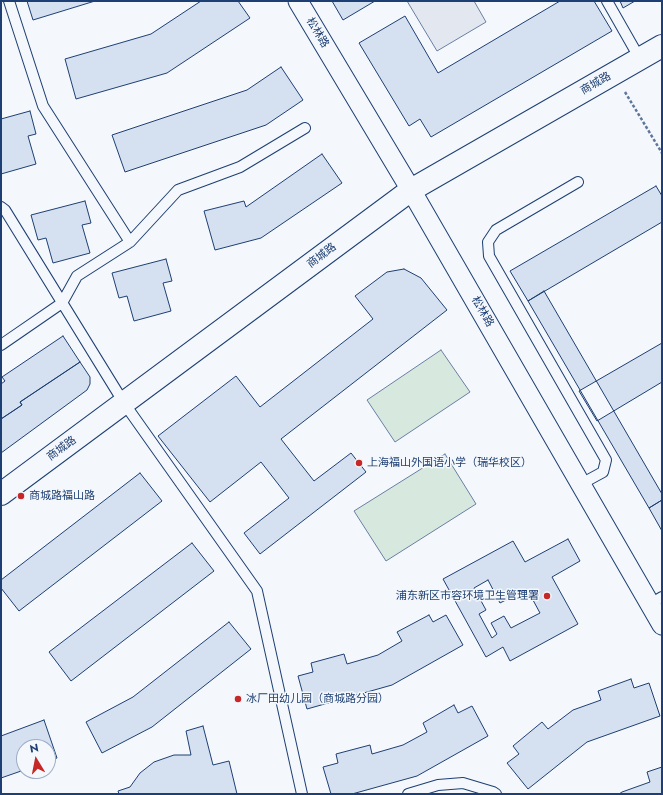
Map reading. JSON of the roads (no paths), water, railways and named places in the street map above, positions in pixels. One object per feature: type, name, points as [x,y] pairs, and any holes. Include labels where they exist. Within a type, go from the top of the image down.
[{"type":"street","name":"松林路","points":[[298,1],[411,190],[581,484],[656,601],[662,624]]},
{"type":"street","name":"商城路","points":[[1,494],[411,190],[662,46]]},
{"type":"lane","points":[[9,1],[43,106],[130,242]]},
{"type":"lane","points":[[607,1],[640,59]]},
{"type":"lane","points":[[1,345],[62,303],[77,276],[130,242],[178,190],[240,167],[305,128]]},
{"type":"lane","points":[[578,182],[496,230],[488,242],[489,256],[606,460],[603,472],[581,484]]},
{"type":"lane","points":[[1,207],[5,210],[124,404],[257,591],[302,794]]},
{"type":"lane","points":[[408,794],[438,785],[463,783],[496,794]]},
{"type":"place","name":"上海福山外国语小学（瑞华校区）","points":[[359,463]]},
{"type":"place","name":"商城路福山路","points":[[21,496]]},
{"type":"place","name":"浦东新区市容环境卫生管理署","points":[[547,596]]},
{"type":"place","name":"冰厂田幼儿园（商城路分园）","points":[[238,699]]}]
